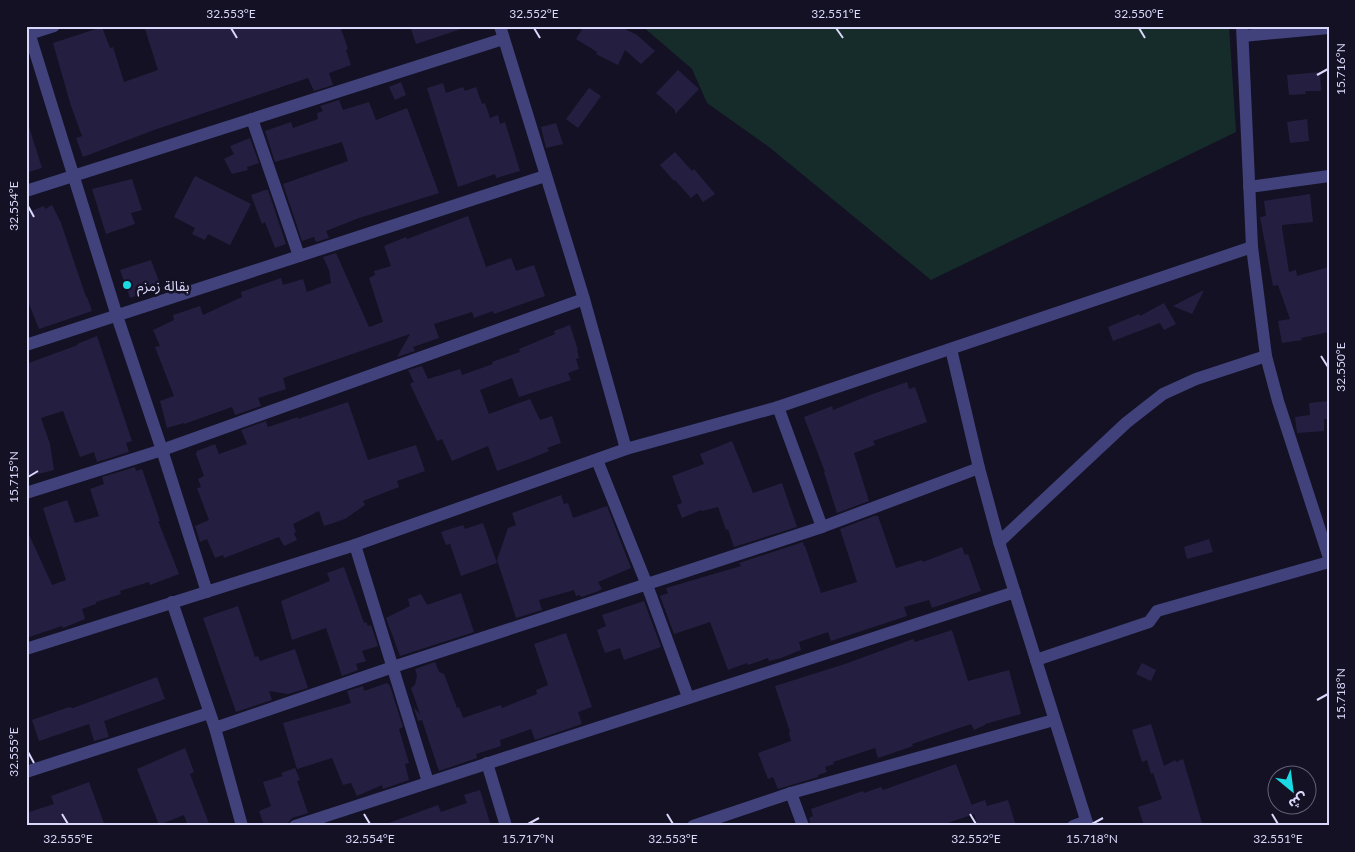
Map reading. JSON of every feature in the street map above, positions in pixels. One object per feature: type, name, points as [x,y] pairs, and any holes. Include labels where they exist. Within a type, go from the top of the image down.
[{"type":"street","points":[[54,26],[28,32],[72,176],[207,592]]},
{"type":"street","points":[[1036,660],[1149,622],[1157,611],[1329,560],[1278,402],[1266,356],[1252,247],[1242,31],[1329,28]]},
{"type":"street","points":[[26,191],[252,119],[501,32],[584,299],[626,450]]},
{"type":"street","points":[[252,119],[299,256]]},
{"type":"street","points":[[26,345],[545,176]]},
{"type":"street","points":[[1249,187],[1329,176]]},
{"type":"street","points":[[26,649],[355,545],[626,450],[778,407],[1252,247]]},
{"type":"street","points":[[26,494],[162,450],[584,299]]},
{"type":"street","points":[[951,349],[979,468],[999,542],[1087,823],[1073,826]]},
{"type":"street","points":[[999,542],[1126,423],[1162,394],[1196,379],[1266,356]]},
{"type":"street","points":[[778,407],[822,527]]},
{"type":"street","points":[[597,460],[647,585],[688,697]]},
{"type":"street","points":[[215,728],[393,667],[822,527],[979,468]]},
{"type":"street","points":[[355,545],[428,782]]},
{"type":"street","points":[[295,826],[1015,592]]},
{"type":"street","points":[[172,602],[215,728],[242,826]]},
{"type":"street","points":[[26,772],[209,713]]},
{"type":"street","points":[[693,826],[791,793],[1054,720]]},
{"type":"street","points":[[487,763],[506,826]]},
{"type":"street","points":[[791,793],[803,826]]},
{"type":"green space","points":[[642,26],[1229,26],[1236,132],[931,280],[769,147],[707,103],[692,69]]},
{"type":"building","points":[[144,26],[340,26],[351,65],[329,73],[333,85],[314,91],[308,78],[154,130],[83,157],[76,138],[82,136],[71,106],[53,43],[102,27],[110,48],[113,47],[124,82],[158,70]]},
{"type":"building","points":[[410,26],[461,26],[461,29],[416,44]]},
{"type":"building","points":[[584,26],[619,26],[637,35],[655,51],[641,64],[625,50],[618,65],[596,54],[597,52],[576,39]]},
{"type":"building","points":[[678,70],[699,89],[675,114],[675,110],[656,93]]},
{"type":"building","points":[[1320,72],[1321,91],[1305,91],[1306,94],[1289,95],[1287,75]]},
{"type":"building","points":[[401,82],[406,95],[395,100],[389,87]]},
{"type":"building","points":[[443,83],[446,93],[463,87],[465,91],[476,87],[482,104],[485,103],[490,118],[498,115],[500,124],[505,122],[520,171],[496,178],[495,174],[458,187],[427,88]]},
{"type":"building","points":[[589,88],[601,96],[578,128],[566,119]]},
{"type":"building","points":[[339,100],[343,110],[369,102],[376,120],[407,108],[439,193],[359,218],[326,231],[329,238],[316,242],[314,237],[302,241],[283,184],[348,161],[342,142],[275,162],[265,131],[291,122],[293,128],[318,119],[317,113],[323,111],[320,106]]},
{"type":"building","points":[[1307,119],[1309,141],[1290,143],[1287,122]]},
{"type":"building","points":[[556,123],[563,144],[546,148],[541,127]]},
{"type":"building","points":[[26,127],[29,127],[42,168],[26,173]]},
{"type":"building","points":[[250,138],[259,163],[247,167],[248,170],[232,174],[224,159],[234,154],[230,146]]},
{"type":"building","points":[[675,152],[692,171],[694,169],[715,194],[703,202],[697,193],[691,198],[674,181],[660,165]]},
{"type":"building","points":[[195,176],[251,204],[230,245],[208,234],[205,240],[192,234],[195,228],[174,217]]},
{"type":"building","points":[[132,179],[142,210],[131,213],[135,224],[106,234],[92,189]]},
{"type":"building","points":[[268,190],[286,244],[275,248],[265,222],[262,224],[251,195]]},
{"type":"building","points":[[1310,194],[1313,222],[1282,225],[1282,228],[1289,272],[1296,270],[1297,276],[1329,267],[1329,332],[1301,338],[1302,340],[1282,343],[1278,321],[1290,319],[1278,285],[1273,286],[1260,217],[1266,216],[1264,201]]},
{"type":"building","points":[[52,205],[61,223],[92,311],[39,329],[26,296],[26,213],[44,206],[45,209]]},
{"type":"building","points":[[468,216],[486,267],[511,258],[516,271],[534,265],[545,296],[494,314],[493,311],[474,318],[472,312],[434,324],[439,338],[413,347],[415,351],[397,357],[410,334],[283,378],[286,389],[258,398],[261,406],[235,415],[232,407],[167,428],[160,401],[174,396],[155,347],[160,346],[153,330],[174,320],[173,315],[200,306],[203,315],[242,297],[241,292],[281,278],[283,285],[303,279],[307,292],[331,283],[329,270],[323,257],[336,253],[369,327],[383,322],[369,278],[375,275],[374,271],[391,266],[384,246]]},
{"type":"building","points":[[151,260],[160,284],[150,287],[151,291],[130,298],[120,270]]},
{"type":"building","points":[[1204,290],[1192,314],[1173,306]]},
{"type":"building","points":[[1164,303],[1176,324],[1164,330],[1160,323],[1113,341],[1108,327],[1139,314],[1140,316]]},
{"type":"building","points":[[570,325],[579,358],[576,359],[579,369],[568,373],[571,380],[519,397],[512,378],[480,390],[489,414],[530,399],[540,420],[552,416],[561,443],[547,448],[549,451],[497,471],[488,446],[452,461],[442,439],[437,441],[410,384],[414,382],[408,370],[422,366],[428,379],[460,369],[462,375],[520,352],[519,349],[555,334],[554,331]]},
{"type":"building","points":[[97,336],[132,441],[126,443],[129,452],[97,462],[94,452],[80,457],[63,411],[41,418],[50,444],[54,470],[26,477],[26,364]]},
{"type":"building","points":[[907,382],[909,389],[915,387],[927,422],[873,441],[875,445],[854,453],[869,501],[837,513],[825,472],[804,417],[832,406],[833,410]]},
{"type":"building","points":[[1329,401],[1329,419],[1324,419],[1324,431],[1297,433],[1295,417],[1310,415],[1309,403]]},
{"type":"building","points":[[348,402],[368,460],[416,445],[425,471],[397,481],[399,487],[363,501],[365,505],[345,519],[324,526],[319,511],[293,524],[297,540],[284,546],[279,537],[224,558],[223,555],[215,558],[207,539],[200,542],[195,526],[209,520],[197,488],[201,487],[198,479],[204,476],[196,454],[197,451],[215,444],[219,454],[247,444],[241,430],[266,421],[268,427]]},
{"type":"building","points":[[732,441],[753,493],[782,483],[797,527],[734,547],[718,507],[701,510],[682,518],[677,505],[682,503],[672,476],[704,464],[700,454]]},
{"type":"building","points":[[135,467],[136,471],[142,469],[160,521],[158,521],[179,574],[150,585],[149,582],[120,591],[121,594],[96,602],[96,604],[82,609],[85,619],[63,628],[62,626],[26,638],[26,528],[52,585],[66,580],[43,508],[67,500],[75,523],[99,516],[90,489],[104,484],[102,477]]},
{"type":"building","points":[[561,495],[564,504],[568,503],[573,518],[607,506],[631,568],[598,582],[602,589],[596,592],[581,597],[580,595],[576,596],[574,590],[539,600],[542,610],[516,618],[497,560],[508,528],[516,525],[512,513]]},
{"type":"building","points":[[878,516],[896,568],[922,560],[923,562],[962,547],[965,555],[968,554],[981,591],[932,608],[929,600],[904,607],[907,616],[831,641],[828,632],[799,642],[801,650],[781,658],[769,661],[768,658],[728,670],[710,622],[674,634],[660,596],[668,593],[666,588],[741,566],[739,563],[803,542],[821,593],[857,582],[840,529]]},
{"type":"building","points":[[483,523],[497,563],[461,576],[450,544],[446,545],[441,532],[463,525],[465,529]]},
{"type":"building","points":[[1209,539],[1213,552],[1187,559],[1184,547]]},
{"type":"building","points":[[344,567],[364,623],[366,622],[368,626],[371,625],[378,646],[362,651],[366,661],[356,664],[358,670],[342,676],[326,628],[292,640],[281,601],[330,581],[327,573]]},
{"type":"building","points":[[461,593],[474,632],[400,656],[386,618],[410,606],[408,599],[421,594],[427,605]]},
{"type":"building","points":[[644,601],[661,647],[624,660],[620,648],[605,653],[597,630],[606,626],[602,615]]},
{"type":"building","points":[[238,606],[255,657],[258,656],[260,661],[295,649],[308,688],[288,694],[269,691],[272,700],[236,712],[203,618]]},
{"type":"building","points":[[952,630],[968,681],[1009,670],[1021,714],[985,724],[974,730],[971,724],[878,758],[875,748],[833,762],[834,764],[825,767],[827,772],[818,775],[818,777],[778,789],[773,777],[768,779],[758,753],[791,741],[790,732],[775,686],[845,664],[913,639],[915,642]]},
{"type":"building","points":[[566,633],[592,707],[578,712],[582,724],[535,740],[531,729],[500,740],[501,746],[476,754],[477,758],[439,771],[422,720],[418,721],[414,708],[420,714],[411,688],[415,685],[417,675],[415,669],[435,662],[439,672],[444,674],[457,708],[459,707],[463,718],[501,705],[502,708],[537,694],[536,690],[548,685],[534,644]]},
{"type":"building","points":[[1142,663],[1156,670],[1151,681],[1136,674]]},
{"type":"building","points":[[157,677],[165,699],[104,721],[109,737],[94,741],[89,724],[39,741],[32,720],[69,707],[73,708]]},
{"type":"building","points":[[387,683],[390,686],[403,727],[399,729],[409,763],[405,764],[409,780],[383,789],[382,785],[357,796],[351,783],[343,785],[332,758],[297,769],[283,723],[351,703],[347,691],[363,686],[364,691]]},
{"type":"building","points":[[1151,724],[1164,766],[1175,760],[1176,762],[1183,759],[1203,826],[1144,826],[1138,807],[1162,799],[1147,760],[1142,762],[1132,730]]},
{"type":"building","points":[[185,748],[194,772],[190,774],[210,826],[188,826],[184,815],[159,825],[137,769]]},
{"type":"building","points":[[956,764],[972,805],[985,800],[987,806],[1008,800],[1016,826],[978,826],[974,814],[939,826],[811,826],[809,818],[813,816],[811,809],[863,791],[864,793],[881,787],[883,790]]},
{"type":"building","points":[[295,768],[300,780],[297,781],[308,813],[292,818],[284,826],[264,826],[259,811],[271,806],[263,782],[283,776],[281,773]]},
{"type":"building","points":[[89,782],[105,826],[26,826],[26,813],[54,804],[51,796]]},
{"type":"building","points":[[480,790],[491,826],[387,826],[386,824],[438,805],[441,812],[467,803],[464,795]]},
{"type":"place","name":"بقالة زمزم","points":[[127,285]]}]
